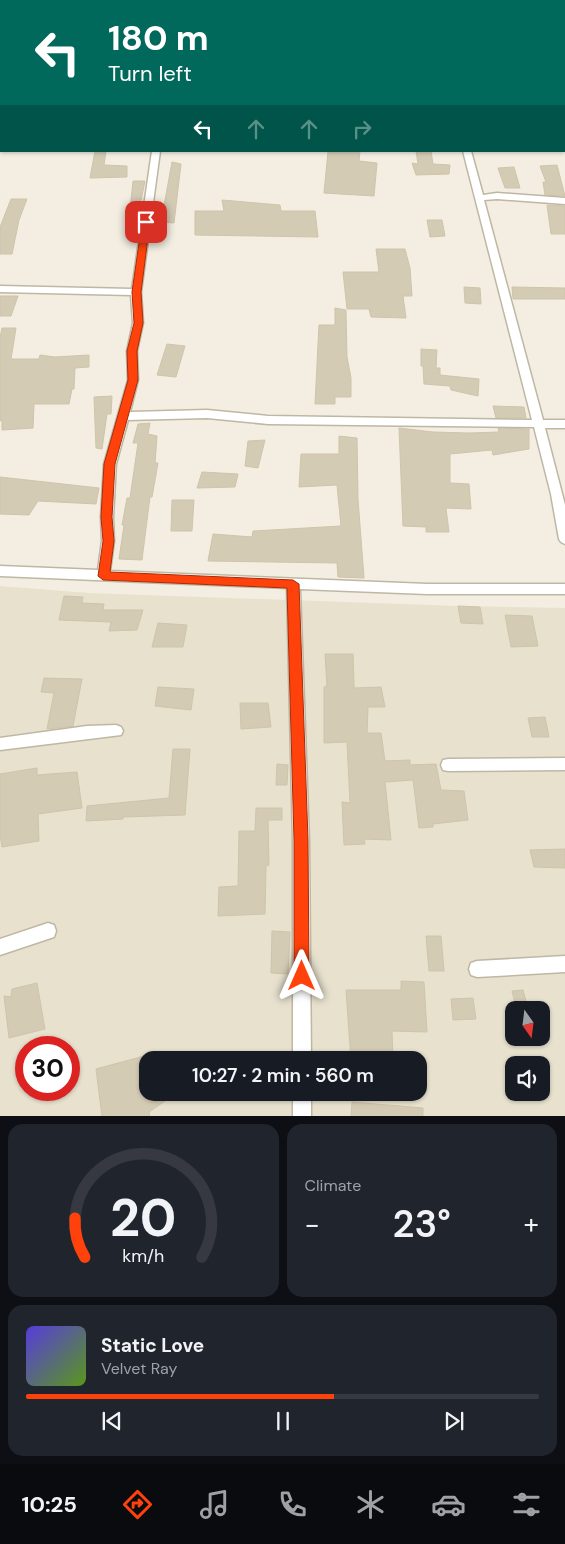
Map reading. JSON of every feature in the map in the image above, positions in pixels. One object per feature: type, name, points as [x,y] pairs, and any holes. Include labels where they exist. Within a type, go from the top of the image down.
[{"type":"street","points":[[103,576],[108,541],[107,517],[110,464],[133,380],[132,351],[138,323],[136,292],[156,152]]},
{"type":"street","points":[[467,152],[557,494],[565,539]]},
{"type":"street","points":[[478,198],[497,196],[565,201]]},
{"type":"street","points":[[0,289],[136,292]]},
{"type":"street","points":[[122,416],[207,414],[268,420],[565,424]]},
{"type":"street","points":[[0,571],[293,584],[427,588],[565,588]]},
{"type":"street","points":[[293,584],[301,840],[302,1051]]},
{"type":"street","points":[[0,744],[87,732],[116,731]]},
{"type":"street","points":[[448,765],[565,764]]},
{"type":"street","points":[[0,947],[48,931]]},
{"type":"street","points":[[477,969],[565,964]]},
{"type":"street","points":[[302,1101],[302,1116]]},
{"type":"shaded area","points":[[0,586],[89,593],[565,608],[565,1116],[0,1116]]},
{"type":"building","points":[[95,152],[106,152],[104,165],[127,166],[127,177],[90,178]]},
{"type":"building","points":[[328,152],[360,152],[359,161],[377,163],[374,196],[324,193]]},
{"type":"building","points":[[416,152],[431,152],[433,164],[450,165],[449,174],[416,175],[412,163],[418,164]]},
{"type":"building","points":[[172,162],[181,164],[174,223],[161,222]]},
{"type":"building","points":[[557,165],[565,196],[545,195],[543,182],[546,182],[540,166]]},
{"type":"building","points":[[514,167],[520,188],[505,188],[498,168]]},
{"type":"building","points":[[133,181],[145,181],[135,230],[128,228]]},
{"type":"building","points":[[11,199],[27,199],[19,220],[12,254],[0,254],[0,227]]},
{"type":"building","points":[[222,200],[280,205],[281,211],[315,211],[318,237],[195,235],[195,211],[224,211]]},
{"type":"building","points":[[547,205],[565,206],[565,234],[551,234]]},
{"type":"building","points":[[427,220],[442,220],[445,236],[430,237]]},
{"type":"building","points":[[376,249],[405,249],[410,268],[412,296],[403,296],[406,318],[371,317],[369,309],[347,309],[343,272],[379,272]]},
{"type":"building","points":[[464,287],[480,288],[481,304],[465,303]]},
{"type":"building","points":[[512,287],[565,288],[565,299],[513,299]]},
{"type":"building","points":[[0,296],[18,296],[11,316],[0,316]]},
{"type":"building","points":[[335,308],[346,310],[347,357],[351,378],[351,397],[335,397],[335,404],[315,404],[319,325],[335,325]]},
{"type":"building","points":[[2,328],[16,328],[11,359],[39,359],[40,355],[55,357],[89,355],[89,367],[75,368],[74,389],[72,389],[69,404],[34,404],[33,428],[2,430],[2,420],[0,421],[0,338]]},
{"type":"building","points":[[167,344],[185,346],[176,377],[157,375]]},
{"type":"building","points":[[421,349],[437,350],[436,368],[440,368],[440,375],[479,379],[478,396],[451,390],[450,386],[424,384]]},
{"type":"building","points":[[112,396],[111,414],[107,414],[102,449],[96,448],[94,397]]},
{"type":"building","points":[[493,406],[524,407],[526,418],[496,418]]},
{"type":"building","points":[[150,423],[148,434],[157,436],[155,463],[158,463],[152,497],[150,497],[142,560],[119,559],[124,525],[122,525],[127,498],[130,498],[138,443],[133,443],[138,424]]},
{"type":"building","points":[[399,428],[433,432],[469,433],[499,432],[498,428],[529,429],[529,449],[493,455],[492,450],[450,454],[450,483],[469,484],[471,509],[446,508],[449,532],[426,532],[426,527],[403,526]]},
{"type":"building","points":[[339,436],[357,438],[358,499],[364,578],[338,577],[337,563],[208,561],[213,534],[252,537],[253,531],[341,526],[337,485],[299,487],[301,454],[339,454]]},
{"type":"building","points":[[265,440],[258,468],[245,466],[248,441]]},
{"type":"building","points":[[202,472],[238,474],[235,487],[197,488]]},
{"type":"building","points":[[0,477],[99,488],[96,504],[38,501],[29,515],[0,514]]},
{"type":"building","points":[[172,500],[194,500],[192,531],[171,531]]},
{"type":"building","points":[[64,596],[83,597],[82,603],[104,604],[103,610],[143,610],[137,630],[109,631],[111,622],[59,620]]},
{"type":"building","points":[[458,606],[480,607],[483,624],[461,623]]},
{"type":"building","points":[[505,615],[532,616],[538,646],[511,647]]},
{"type":"building","points":[[158,623],[187,625],[183,647],[152,647]]},
{"type":"building","points":[[325,654],[353,654],[354,688],[381,687],[385,707],[368,707],[367,733],[381,733],[385,761],[410,760],[410,765],[436,764],[441,790],[464,791],[468,820],[433,824],[433,827],[419,828],[413,780],[385,782],[391,840],[364,839],[365,844],[344,845],[342,802],[350,803],[347,742],[324,743],[324,687],[327,686]]},
{"type":"building","points":[[44,678],[82,679],[73,726],[47,729],[54,693],[41,692]]},
{"type":"building","points":[[158,687],[194,689],[191,710],[155,706]]},
{"type":"building","points":[[240,703],[268,703],[271,727],[241,729]]},
{"type":"building","points":[[545,717],[549,737],[532,737],[528,718]]},
{"type":"building","points":[[173,749],[190,749],[185,815],[123,817],[123,819],[86,821],[87,806],[169,798]]},
{"type":"building","points":[[277,764],[288,765],[287,785],[276,785]]},
{"type":"building","points":[[37,768],[37,775],[77,772],[82,808],[38,814],[39,841],[2,847],[0,834],[0,774]]},
{"type":"building","points":[[256,808],[282,808],[282,820],[268,820],[269,865],[266,866],[265,914],[218,916],[219,887],[238,886],[239,831],[255,831]]},
{"type":"building","points":[[565,849],[565,868],[534,867],[530,850]]},
{"type":"building","points":[[272,931],[290,932],[288,974],[271,973]]},
{"type":"building","points":[[426,936],[441,936],[444,971],[429,971]]},
{"type":"building","points":[[401,981],[424,982],[427,1032],[392,1031],[393,1051],[350,1051],[346,990],[401,990]]},
{"type":"building","points":[[37,983],[45,1029],[9,1038],[4,996],[11,997],[12,989]]},
{"type":"building","points":[[523,990],[526,1001],[514,1001],[512,991]]},
{"type":"building","points":[[473,998],[476,1019],[453,1020],[451,999]]},
{"type":"building","points":[[139,1057],[139,1101],[165,1101],[149,1112],[150,1116],[102,1116],[96,1069]]},
{"type":"building","points":[[352,1102],[423,1108],[423,1116],[351,1116]]},
{"type":"route","points":[[146,222],[136,292],[138,323],[132,351],[131,372],[133,380],[110,464],[107,517],[108,541],[103,576],[293,584],[301,840],[302,976]]}]
